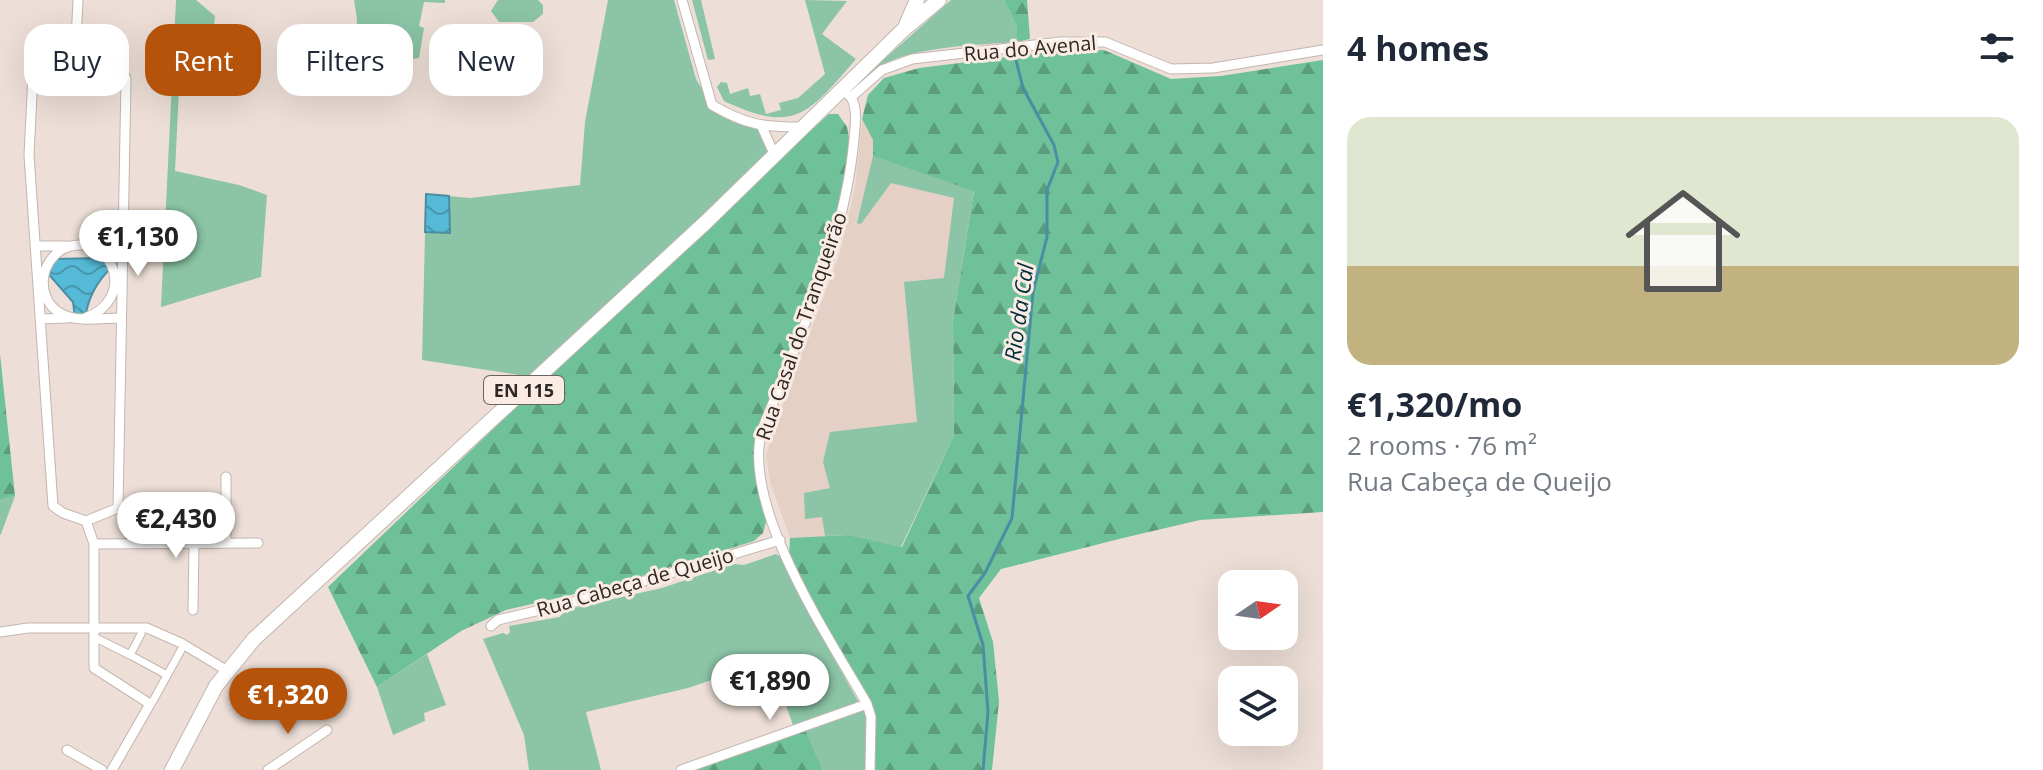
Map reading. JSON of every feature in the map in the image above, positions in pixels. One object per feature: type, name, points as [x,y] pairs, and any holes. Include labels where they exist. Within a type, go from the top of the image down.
[{"type":"main road","name":"EN 115","points":[[903,30],[917,0]]},
{"type":"main road","points":[[927,0],[938,0]]},
{"type":"main road","name":"EN 115","points":[[172,770],[226,670],[269,624],[805,127],[846,93],[903,30],[938,0]]},
{"type":"street","points":[[77,24],[78,0]]},
{"type":"street","points":[[682,0],[712,105],[734,118],[762,127],[805,127]]},
{"type":"street","name":"Rua do Avenal","points":[[846,93],[882,70],[912,59],[1061,42],[1105,42],[1171,69],[1213,68],[1323,50]]},
{"type":"street","name":"Rua Casal do Tranqueirão","points":[[846,93],[855,110],[848,188],[829,254],[758,443],[757,458],[768,507],[795,577],[867,704],[871,717],[870,770]]},
{"type":"street","points":[[32,96],[29,155],[53,506],[86,521],[118,508],[121,318],[118,283],[122,247],[126,96]]},
{"type":"street","points":[[762,127],[775,156]]},
{"type":"street","points":[[35,246],[122,247]]},
{"type":"street","points":[[71,246],[50,259],[40,282],[51,305],[72,318]]},
{"type":"street","points":[[83,246],[93,248],[107,258],[118,283],[106,306],[97,314],[85,318]]},
{"type":"street","points":[[40,319],[121,318]]},
{"type":"street","points":[[226,477],[226,543]]},
{"type":"street","points":[[86,521],[94,544],[94,668],[150,704],[112,770]]},
{"type":"street","name":"Rua Cabeça de Queijo","points":[[491,626],[498,620],[578,601],[780,540]]},
{"type":"street","points":[[193,610],[194,543]]},
{"type":"street","points":[[94,544],[258,543]]},
{"type":"street","points":[[0,632],[28,628],[147,628],[156,630],[226,670]]},
{"type":"street","points":[[130,655],[141,634]]},
{"type":"street","points":[[98,639],[167,675]]},
{"type":"street","points":[[153,701],[181,650]]},
{"type":"street","points":[[681,770],[867,704]]},
{"type":"street","points":[[268,770],[327,730]]},
{"type":"street","points":[[67,750],[102,770]]},
{"type":"shaded area","points":[[862,119],[873,140],[874,156],[974,190],[953,321],[954,435],[849,535],[790,538],[771,485],[766,457],[771,436],[839,256],[855,188]]},
{"type":"green space","points":[[176,0],[196,0],[215,16],[214,24],[175,24]]},
{"type":"green space","points":[[354,0],[445,0],[445,3],[424,2],[419,26],[424,28],[419,58],[413,59],[413,24],[357,24]]},
{"type":"green space","points":[[498,0],[538,0],[543,5],[543,14],[533,22],[499,22],[491,11]]},
{"type":"green space","points":[[608,0],[674,0],[696,79],[712,105],[762,127],[772,154],[532,377],[422,360],[426,194],[470,198],[580,185],[585,122]]},
{"type":"green space","points":[[692,0],[701,0],[715,59],[708,60]]},
{"type":"green space","points":[[805,0],[847,1],[822,34],[856,59],[826,93],[799,113],[785,117],[768,116],[724,101],[717,87],[721,82],[727,83],[730,94],[748,88],[750,96],[760,94],[766,114],[781,110],[779,103],[798,98],[825,74]]},
{"type":"green space","points":[[951,0],[1004,0],[1017,27],[1017,42],[910,54],[881,66],[857,87],[855,85]]},
{"type":"green space","points":[[1004,0],[1027,0],[1030,39],[1017,42],[1017,27]]},
{"type":"green space","points":[[1104,50],[1171,79],[1221,76],[1323,60],[1323,512],[1200,520],[1001,569],[979,598],[993,642],[999,701],[992,770],[873,770],[874,717],[797,577],[789,557],[790,538],[849,535],[902,547],[954,435],[953,321],[974,191],[873,156],[873,140],[862,119],[868,95],[884,78],[919,68],[1048,52]]},
{"type":"green space","points":[[171,96],[179,96],[175,171],[239,185],[267,195],[261,277],[161,307]]},
{"type":"green space","points":[[829,114],[838,114],[847,127],[850,143],[845,184],[827,249],[756,439],[755,459],[767,518],[763,533],[754,541],[609,586],[506,610],[461,631],[377,687],[328,587],[697,234]]},
{"type":"green space","points":[[873,156],[974,190],[953,321],[954,435],[901,547],[849,535],[825,536],[822,517],[805,519],[804,493],[830,488],[823,462],[830,432],[917,422],[904,282],[944,278],[954,198],[891,183],[861,224],[857,223]]},
{"type":"green space","points":[[0,354],[15,496],[0,500]]},
{"type":"green space","points":[[15,496],[1,534],[0,535],[0,500]]},
{"type":"green space","points":[[776,554],[782,558],[802,601],[859,703],[794,728],[770,660],[688,688],[586,712],[601,770],[529,770],[524,735],[483,639],[503,633],[507,635],[509,626],[560,617],[565,610],[662,588],[734,564],[744,565]]},
{"type":"green space","points":[[427,654],[446,705],[424,713],[425,721],[393,735],[377,687]]},
{"type":"green space","points":[[864,709],[867,770],[823,770],[805,729]]},
{"type":"green space","points":[[805,729],[823,770],[689,770]]},
{"type":"water","points":[[426,194],[449,196],[450,233],[425,232]]},
{"type":"water","points":[[107,258],[112,267],[94,290],[85,318],[75,318],[73,302],[45,270],[50,259]]},
{"type":"waterway","name":"Rio da Cal","points":[[983,770],[988,712],[983,645],[968,596],[985,573],[1012,518],[1033,292],[1047,237],[1047,190],[1058,162],[1054,145],[1023,88],[1016,60]]}]
